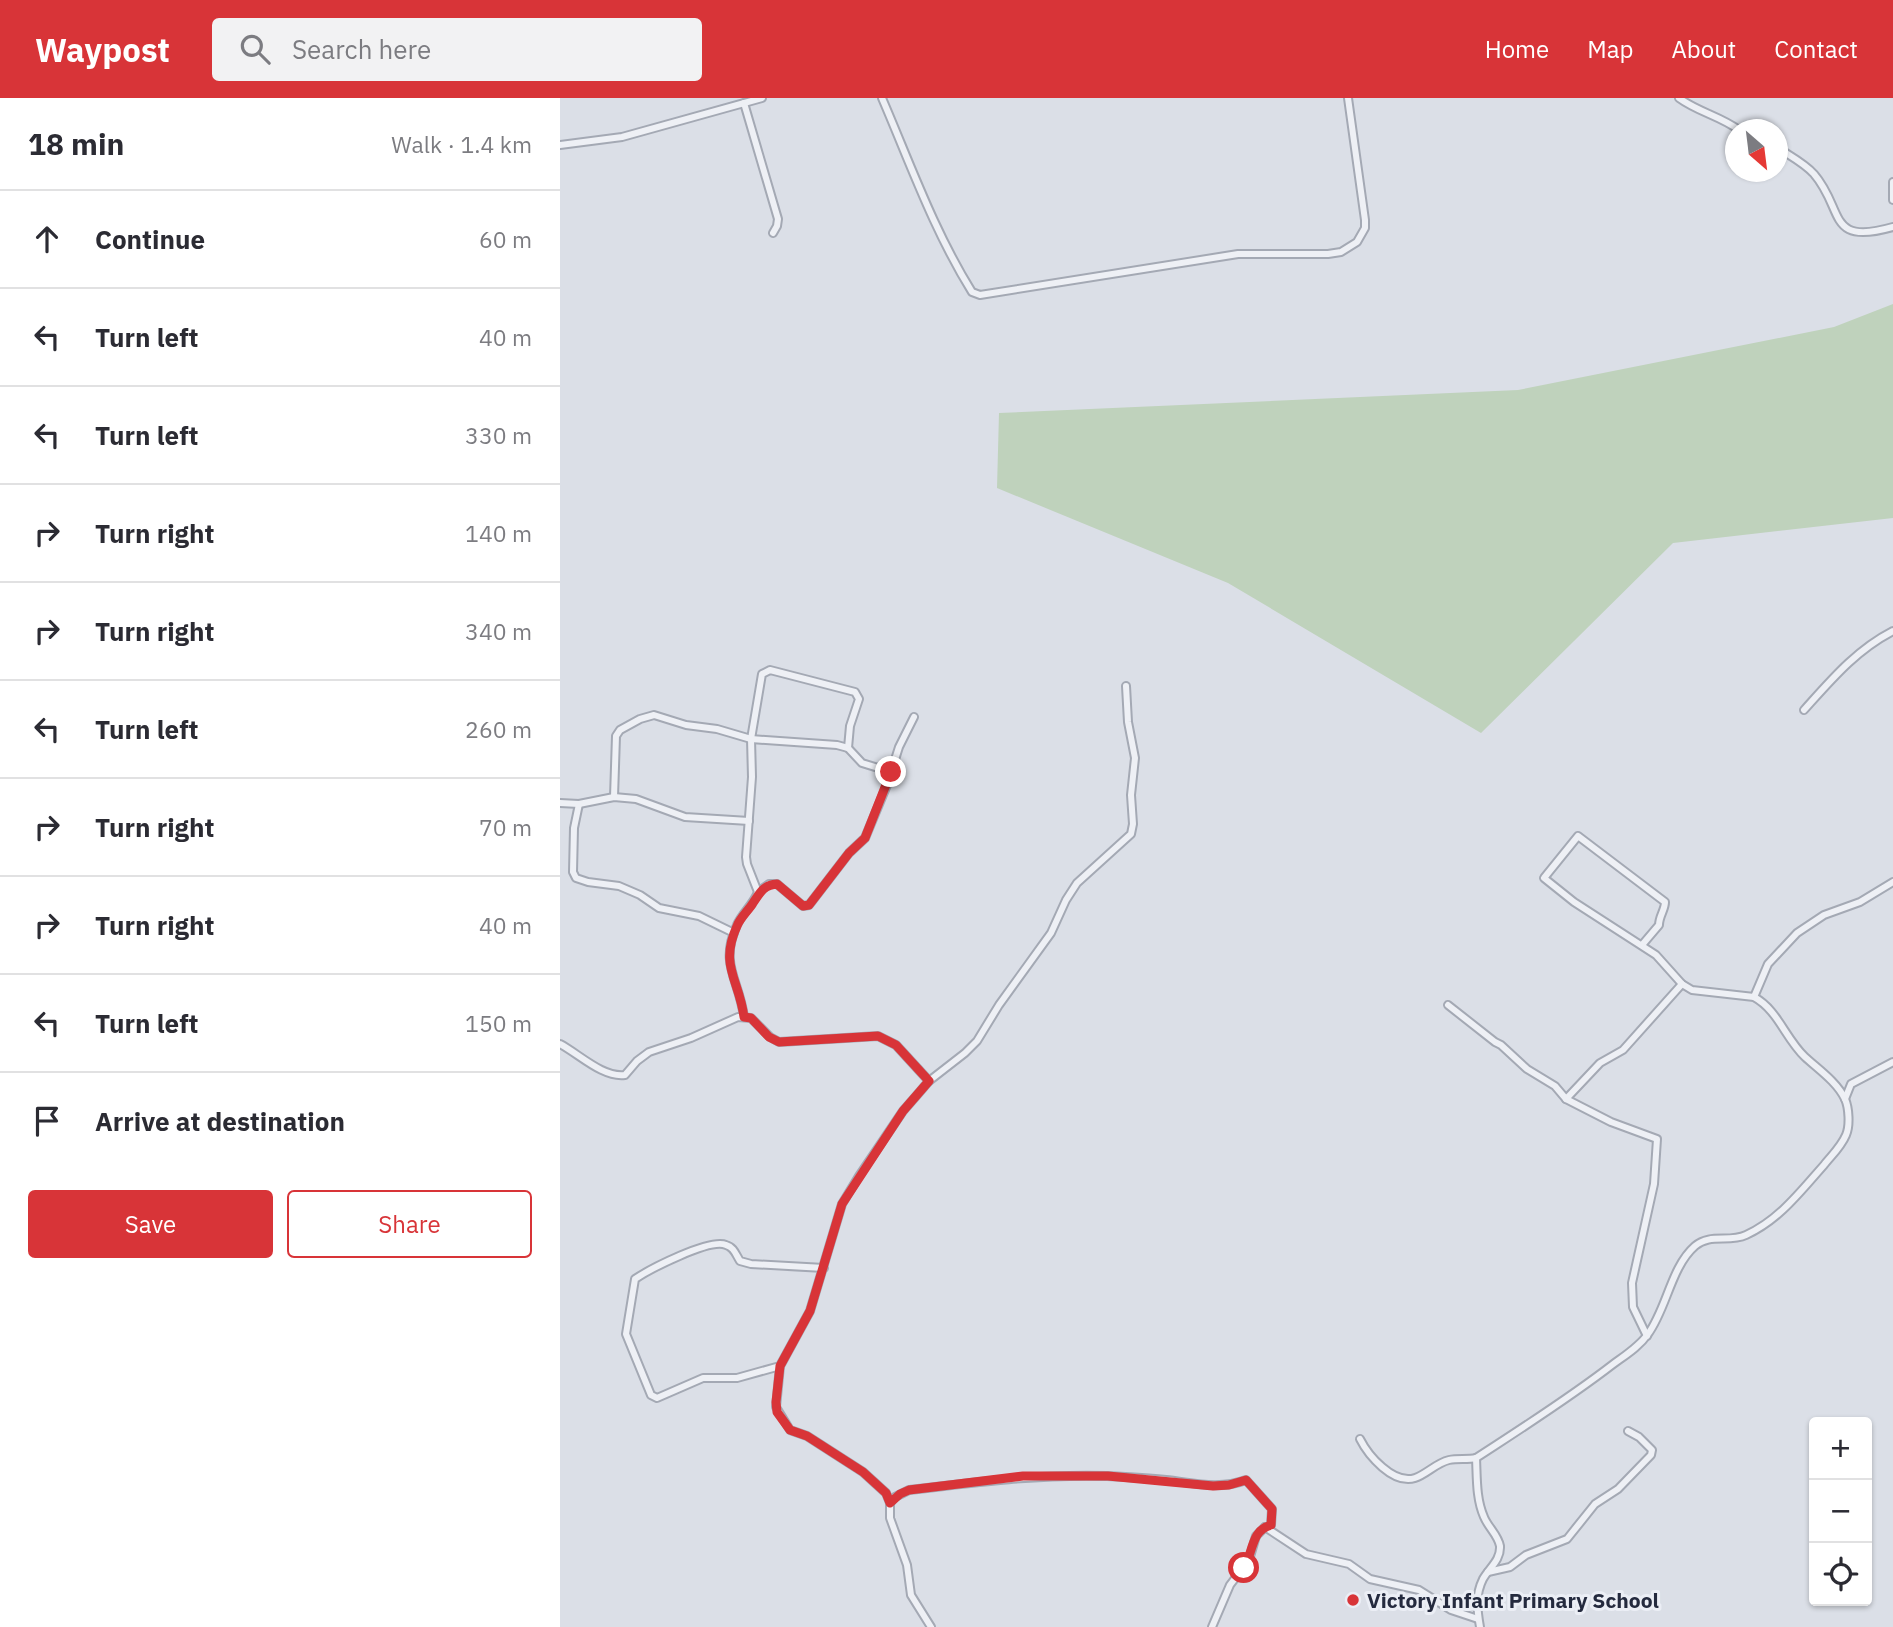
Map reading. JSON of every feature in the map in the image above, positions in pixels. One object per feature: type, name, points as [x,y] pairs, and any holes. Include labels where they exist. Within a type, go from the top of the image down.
[{"type":"street","points":[[560,145],[622,137],[762,98]]},
{"type":"street","points":[[882,98],[916,182],[938,227],[972,292],[980,295],[1238,254],[1328,254],[1352,247],[1366,228],[1348,98]]},
{"type":"street","points":[[1679,98],[1693,108],[1725,120]]},
{"type":"street","points":[[744,103],[778,219],[773,233]]},
{"type":"street","points":[[1788,156],[1813,173],[1841,225],[1863,234],[1893,227]]},
{"type":"street","points":[[1893,182],[1893,200]]},
{"type":"street","points":[[1804,710],[1840,669],[1868,645],[1893,631]]},
{"type":"street","points":[[758,892],[747,864],[751,739],[762,674],[770,670],[855,692],[859,699],[850,726],[848,748]]},
{"type":"street","points":[[931,1627],[911,1595],[907,1565],[890,1518],[890,1503],[886,1493],[863,1472],[807,1436],[790,1430],[776,1407],[780,1366],[810,1311],[842,1204],[903,1111],[929,1081],[977,1041],[999,1005],[1051,933],[1077,883],[1131,834],[1135,758],[1128,722],[1126,686]]},
{"type":"street","points":[[614,797],[616,736],[620,730],[654,715],[751,739],[803,741],[848,748],[862,763],[891,772]]},
{"type":"street","points":[[744,1017],[741,997],[729,965],[728,949],[737,924],[758,892],[769,884],[777,884],[803,906],[809,905],[849,853],[865,838],[899,747],[914,717]]},
{"type":"street","points":[[560,803],[579,804],[614,797],[636,799],[685,817],[749,821]]},
{"type":"street","points":[[579,804],[574,828],[573,872],[576,878],[619,886],[659,908],[699,916],[734,933]]},
{"type":"street","points":[[1642,945],[1659,925],[1659,916],[1665,902],[1578,835],[1544,878],[1574,902],[1642,945],[1682,984],[1698,993],[1754,997],[1770,1008],[1795,1048],[1830,1080],[1845,1099]]},
{"type":"street","points":[[1754,997],[1768,964],[1797,933],[1824,915],[1868,898],[1893,883]]},
{"type":"street","points":[[1566,1098],[1600,1063],[1623,1050],[1682,984]]},
{"type":"street","points":[[1448,1005],[1501,1045],[1527,1069],[1555,1086],[1566,1098],[1611,1122],[1657,1139],[1654,1184],[1631,1292],[1633,1307],[1647,1336]]},
{"type":"street","points":[[560,1044],[596,1066],[617,1076],[625,1075],[636,1061],[649,1052],[744,1017],[751,1018],[769,1037],[779,1042],[878,1036],[896,1045],[929,1081]]},
{"type":"street","points":[[1360,1439],[1374,1461],[1405,1479],[1415,1478],[1447,1460],[1476,1458],[1571,1396],[1647,1336],[1687,1254],[1701,1241],[1708,1238],[1739,1238],[1770,1222],[1791,1203],[1842,1144],[1847,1133],[1845,1099],[1851,1084],[1893,1062]]},
{"type":"street","points":[[780,1366],[737,1378],[703,1378],[657,1398],[652,1395],[626,1334],[632,1283],[642,1274],[697,1248],[714,1243],[726,1244],[734,1250],[740,1261],[751,1264],[824,1268]]},
{"type":"street","points":[[1488,1572],[1510,1567],[1526,1555],[1567,1539],[1595,1504],[1618,1489],[1651,1455],[1652,1450],[1639,1437],[1628,1431]]},
{"type":"street","points":[[1476,1458],[1478,1501],[1500,1547],[1499,1557],[1488,1572],[1478,1595],[1480,1627]]},
{"type":"street","points":[[890,1503],[909,1490],[1023,1476],[1108,1476],[1213,1486],[1246,1480],[1272,1509],[1271,1525],[1256,1536],[1249,1560],[1230,1586],[1212,1627]]},
{"type":"street","points":[[1265,1527],[1306,1553],[1349,1564],[1370,1579],[1419,1590],[1451,1610],[1478,1619]]},
{"type":"green space","points":[[1893,304],[1893,518],[1673,543],[1481,733],[1228,583],[997,488],[999,413],[1518,390],[1834,327]]},
{"type":"place","name":"Victory Infant Primary School","points":[[1353,1600]]},
{"type":"route","points":[[891,772],[862,843],[849,853],[809,905],[803,906],[777,884],[769,884],[758,892],[737,924],[728,949],[729,965],[741,997],[744,1017],[751,1018],[769,1037],[779,1042],[878,1036],[896,1045],[929,1081],[903,1111],[842,1204],[810,1311],[780,1366],[777,1412],[790,1430],[807,1436],[863,1472],[886,1493],[890,1503],[895,1497],[909,1490],[1023,1476],[1108,1476],[1197,1486],[1229,1485],[1246,1480],[1272,1509],[1272,1518],[1271,1525],[1260,1530],[1256,1536],[1244,1568]]}]
